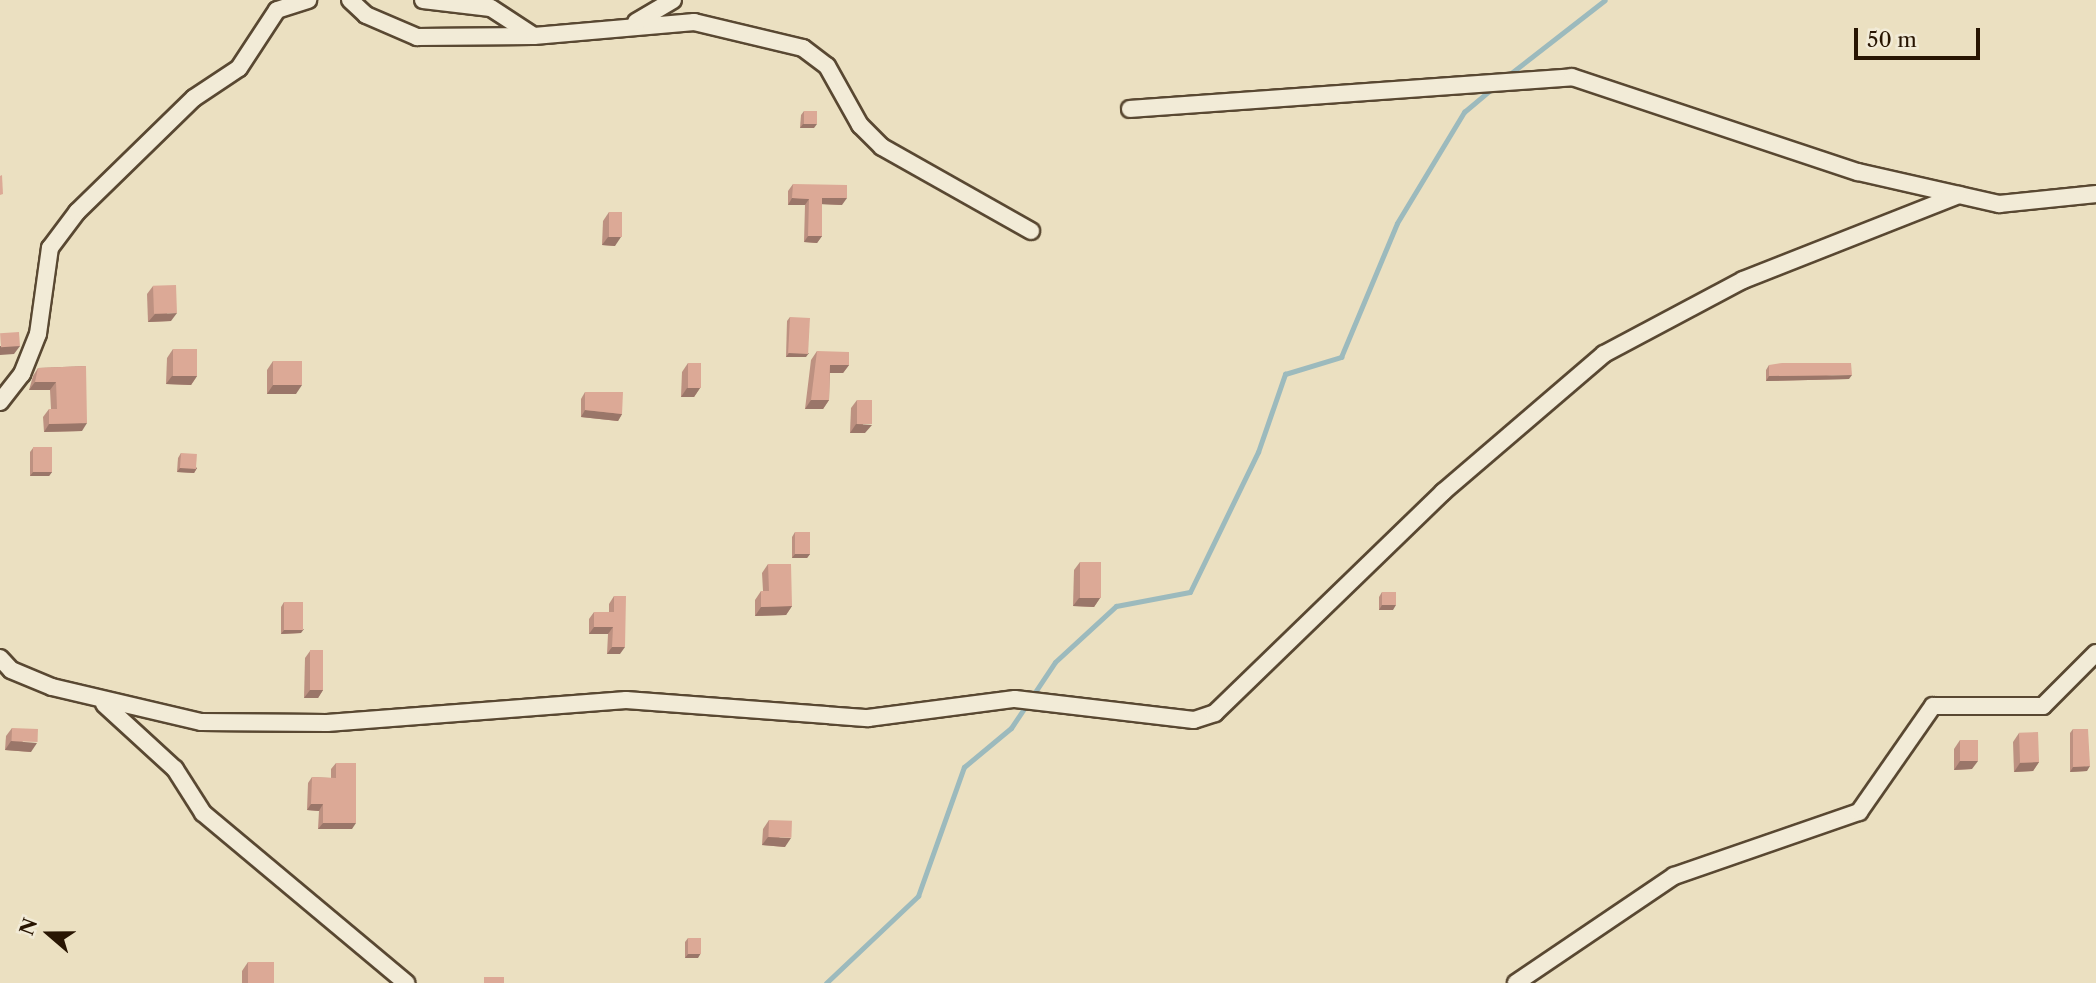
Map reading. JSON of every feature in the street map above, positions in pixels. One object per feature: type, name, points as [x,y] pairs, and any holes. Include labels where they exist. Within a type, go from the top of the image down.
[{"type":"street","points":[[0,402],[22,374],[38,334],[50,248],[77,212],[194,98],[239,68],[277,10],[308,0]]},
{"type":"street","points":[[349,0],[366,15],[417,37],[534,36],[634,23],[694,22],[803,48],[827,65],[860,125],[882,146],[1031,231]]},
{"type":"street","points":[[423,0],[491,4],[534,36]]},
{"type":"street","points":[[634,23],[673,0]]},
{"type":"street","points":[[1130,108],[1572,76],[1857,172],[1958,195],[1999,204],[2096,194]]},
{"type":"street","points":[[4,668],[103,703],[201,722],[327,723],[626,700],[867,719],[1015,699],[1194,720],[1215,713],[1443,492],[1604,354],[1743,280],[1958,195]]},
{"type":"street","points":[[1516,983],[1674,876],[1859,812],[1933,706],[2043,706],[2096,653]]},
{"type":"street","points":[[103,703],[175,769],[203,813],[406,983]]},
{"type":"building","points":[[804,111],[817,111],[817,124],[804,124]]},
{"type":"building","points":[[2,175],[3,194],[0,195],[0,176]]},
{"type":"building","points":[[793,184],[847,185],[847,198],[822,198],[822,236],[808,236],[809,199],[792,198]]},
{"type":"building","points":[[609,212],[622,212],[622,237],[609,237]]},
{"type":"building","points":[[176,285],[177,313],[154,314],[153,286]]},
{"type":"building","points":[[790,317],[810,318],[808,354],[788,353]]},
{"type":"building","points":[[19,332],[20,346],[1,347],[0,333]]},
{"type":"building","points":[[173,349],[197,349],[197,376],[173,376]]},
{"type":"building","points":[[817,351],[849,352],[849,365],[830,365],[829,400],[811,400]]},
{"type":"building","points":[[273,361],[302,361],[302,385],[273,385]]},
{"type":"building","points":[[688,363],[701,363],[701,388],[688,388]]},
{"type":"building","points":[[1851,363],[1852,375],[1769,376],[1769,365]]},
{"type":"building","points":[[86,366],[87,423],[49,424],[49,409],[57,409],[56,382],[35,382],[38,368]]},
{"type":"building","points":[[585,392],[623,392],[622,414],[585,410]]},
{"type":"building","points":[[857,400],[872,400],[872,424],[857,424]]},
{"type":"building","points":[[33,447],[52,447],[52,472],[33,472]]},
{"type":"building","points":[[181,453],[197,454],[196,469],[180,468]]},
{"type":"building","points":[[795,532],[810,532],[810,554],[795,554]]},
{"type":"building","points":[[1080,562],[1101,562],[1101,598],[1080,598]]},
{"type":"building","points":[[768,564],[791,564],[792,606],[761,607],[761,591],[769,591]]},
{"type":"building","points":[[1382,592],[1396,592],[1396,605],[1382,605]]},
{"type":"building","points":[[614,596],[626,596],[625,647],[612,647],[613,627],[594,627],[594,612],[614,612]]},
{"type":"building","points":[[284,602],[303,602],[303,630],[284,630]]},
{"type":"building","points":[[310,650],[323,650],[323,690],[310,690]]},
{"type":"building","points":[[12,728],[38,729],[38,742],[12,741]]},
{"type":"building","points":[[2073,729],[2088,729],[2090,766],[2073,767]]},
{"type":"building","points":[[2038,732],[2039,762],[2020,763],[2019,733]]},
{"type":"building","points":[[1960,740],[1978,740],[1978,761],[1960,761]]},
{"type":"building","points":[[336,763],[356,763],[356,823],[323,823],[323,804],[311,804],[312,777],[336,778]]},
{"type":"building","points":[[769,820],[792,821],[791,838],[768,837]]},
{"type":"building","points":[[688,938],[701,938],[701,954],[688,954]]},
{"type":"building","points":[[248,962],[274,962],[274,983],[248,983]]},
{"type":"building","points":[[484,977],[504,977],[504,983],[484,983]]},
{"type":"waterway","points":[[1506,77],[1605,0]]},
{"type":"waterway","points":[[826,983],[918,896],[964,767],[1011,728],[1055,662],[1116,606],[1190,592],[1258,452],[1285,374],[1341,357],[1397,223],[1464,112],[1493,88]]}]
